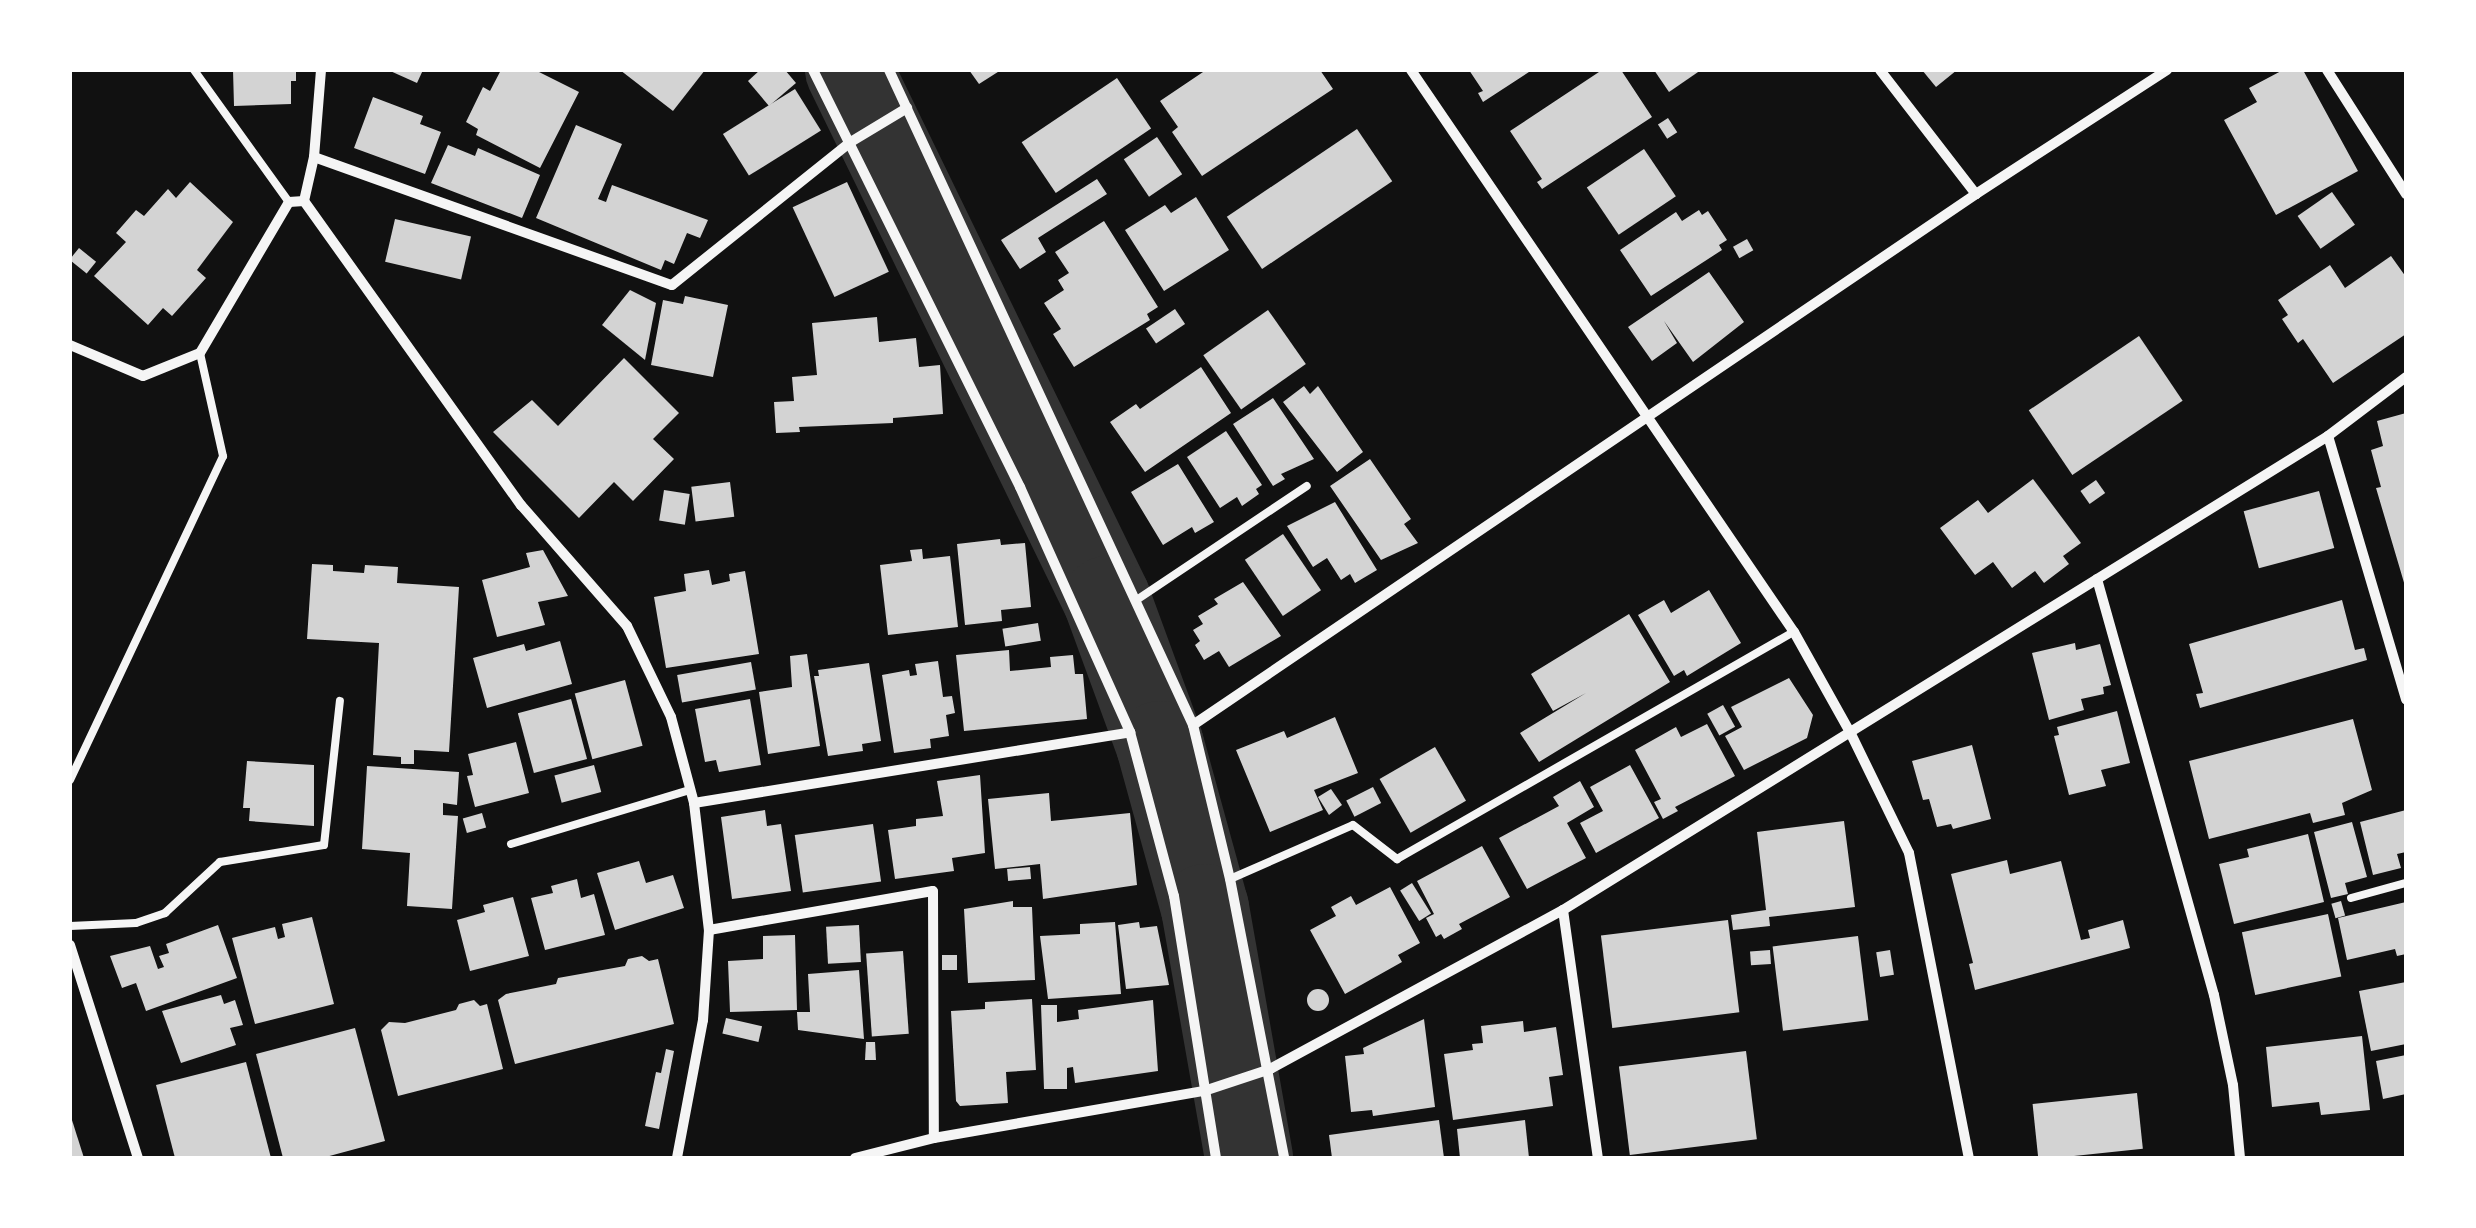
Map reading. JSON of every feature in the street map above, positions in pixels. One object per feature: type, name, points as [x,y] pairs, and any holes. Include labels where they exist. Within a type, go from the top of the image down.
[{"type":"street","points":[[321,70],[314,156],[304,201],[521,505],[627,626],[671,717],[694,803],[709,930],[702,1020],[676,1158]]},
{"type":"street","points":[[813,70],[1020,487],[1130,732],[1174,896],[1216,1158]]},
{"type":"street","points":[[890,70],[1138,598],[1193,725],[1270,1069],[1284,1158]]},
{"type":"street","points":[[1411,70],[1794,632],[1851,734],[1908,853],[1969,1158]]},
{"type":"street","points":[[1880,70],[1976,194]]},
{"type":"street","points":[[1193,725],[1976,194],[2167,70]]},
{"type":"street","points":[[2327,70],[2406,194]]},
{"type":"street","points":[[314,156],[672,285],[849,144],[907,108]]},
{"type":"street","points":[[70,345],[143,376],[200,353],[289,202],[304,201]]},
{"type":"street","points":[[855,1158],[893,1155],[934,1138],[1204,1091],[1270,1069],[1563,910],[2328,436],[2406,376]]},
{"type":"street","points":[[2328,436],[2406,700]]},
{"type":"street","points":[[2097,579],[2214,995],[2233,1084],[2240,1158]]},
{"type":"street","points":[[694,803],[1130,732]]},
{"type":"street","points":[[709,930],[933,891],[934,1138]]},
{"type":"street","points":[[1563,910],[1598,1158]]},
{"type":"street","points":[[70,946],[138,1158]]},
{"type":"lane","points":[[194,70],[289,202]]},
{"type":"lane","points":[[70,780],[223,456],[200,353]]},
{"type":"lane","points":[[1138,598],[1307,486]]},
{"type":"lane","points":[[1230,880],[1354,824],[1397,860],[1794,632]]},
{"type":"lane","points":[[70,926],[136,923],[164,913],[220,862],[324,846],[340,701]]},
{"type":"lane","points":[[511,844],[690,790]]},
{"type":"lane","points":[[2352,898],[2406,883]]},
{"type":"building","points":[[233,70],[296,70],[296,81],[291,81],[291,104],[234,106]]},
{"type":"building","points":[[388,70],[423,70],[417,83]]},
{"type":"building","points":[[501,70],[535,70],[579,92],[540,168],[476,135],[478,129],[466,122],[483,87],[490,91]]},
{"type":"building","points":[[620,70],[705,70],[673,111]]},
{"type":"building","points":[[760,70],[785,70],[796,83],[769,106],[748,81]]},
{"type":"building","points":[[969,70],[1001,70],[979,84]]},
{"type":"building","points":[[1206,70],[1320,70],[1333,89],[1202,176],[1172,132],[1178,127],[1160,101]]},
{"type":"building","points":[[1469,70],[1532,70],[1483,102],[1478,93],[1483,91]]},
{"type":"building","points":[[1602,70],[1621,70],[1652,117],[1542,189],[1537,182],[1542,179],[1510,131]]},
{"type":"building","points":[[1654,70],[1701,70],[1669,92]]},
{"type":"building","points":[[1922,70],[1957,70],[1936,87]]},
{"type":"building","points":[[2283,70],[2303,70],[2358,171],[2276,215],[2224,120],[2257,102],[2249,88]]},
{"type":"building","points":[[1117,78],[1151,129],[1056,193],[1022,142]]},
{"type":"building","points":[[795,89],[821,131],[749,176],[723,134]]},
{"type":"building","points":[[373,97],[423,116],[420,124],[441,132],[425,174],[354,148]]},
{"type":"building","points":[[1668,118],[1677,132],[1667,139],[1658,125]]},
{"type":"building","points":[[576,125],[622,144],[598,199],[606,202],[612,185],[708,220],[700,238],[687,233],[674,264],[665,260],[661,270],[536,218]]},
{"type":"building","points":[[1357,129],[1392,181],[1262,269],[1227,217]]},
{"type":"building","points":[[1157,137],[1182,174],[1149,197],[1124,159]]},
{"type":"building","points":[[448,145],[475,156],[478,148],[540,175],[522,218],[431,183]]},
{"type":"building","points":[[1644,149],[1676,196],[1619,235],[1587,188]]},
{"type":"building","points":[[1097,179],[1107,194],[1038,238],[1046,252],[1020,269],[1001,240]]},
{"type":"building","points":[[190,182],[233,222],[197,270],[206,278],[172,316],[163,308],[148,325],[94,276],[126,242],[116,233],[136,210],[144,216],[168,189],[176,198]]},
{"type":"building","points":[[847,182],[889,272],[834,297],[793,207]]},
{"type":"building","points":[[2332,192],[2355,225],[2321,249],[2298,216]]},
{"type":"building","points":[[1196,197],[1229,250],[1164,291],[1125,230],[1165,205],[1171,213]]},
{"type":"building","points":[[1699,210],[1702,215],[1708,211],[1727,240],[1719,245],[1722,250],[1651,296],[1620,250],[1676,212],[1682,221]]},
{"type":"building","points":[[395,219],[471,237],[461,279],[385,262]]},
{"type":"building","points":[[1104,221],[1158,307],[1147,314],[1150,320],[1074,367],[1053,334],[1061,329],[1044,303],[1064,290],[1058,280],[1069,273],[1055,252]]},
{"type":"building","points":[[1747,239],[1753,250],[1739,258],[1733,247]]},
{"type":"building","points":[[79,248],[96,262],[87,274],[70,260]]},
{"type":"building","points":[[2391,256],[2406,277],[2406,334],[2333,383],[2303,339],[2298,343],[2282,319],[2288,315],[2278,300],[2330,265],[2345,288]]},
{"type":"building","points":[[1709,272],[1744,322],[1693,362],[1664,321],[1677,343],[1652,361],[1628,327]]},
{"type":"building","points":[[630,290],[656,303],[645,360],[602,325]]},
{"type":"building","points":[[685,296],[728,305],[713,377],[651,365],[663,300],[683,304]]},
{"type":"building","points":[[1175,309],[1185,324],[1156,343],[1146,329]]},
{"type":"building","points":[[1268,310],[1306,364],[1241,409],[1203,355]]},
{"type":"building","points":[[877,317],[879,342],[916,338],[919,367],[940,365],[943,414],[893,418],[893,423],[799,427],[800,432],[776,433],[774,402],[794,401],[792,377],[817,375],[812,323]]},
{"type":"building","points":[[2139,336],[2183,401],[2072,475],[2029,410]]},
{"type":"building","points":[[624,358],[679,413],[653,439],[674,459],[633,501],[614,482],[579,518],[493,432],[532,400],[558,426]]},
{"type":"building","points":[[1201,367],[1231,413],[1145,472],[1110,422],[1136,404],[1140,409]]},
{"type":"building","points":[[1304,386],[1310,394],[1318,386],[1363,452],[1337,472],[1283,402]]},
{"type":"building","points":[[1273,398],[1314,459],[1281,474],[1285,479],[1273,486],[1233,424]]},
{"type":"building","points":[[2406,413],[2405,586],[2376,488],[2381,487],[2371,450],[2383,446],[2377,421]]},
{"type":"building","points":[[1226,431],[1262,485],[1256,489],[1259,494],[1242,506],[1237,497],[1220,508],[1187,457]]},
{"type":"building","points":[[1370,459],[1411,519],[1404,524],[1418,543],[1381,560],[1330,486]]},
{"type":"building","points":[[1178,464],[1214,522],[1195,533],[1192,527],[1163,545],[1131,492]]},
{"type":"building","points":[[2033,479],[2081,543],[2063,556],[2069,564],[2044,583],[2035,571],[2012,588],[1993,562],[1975,575],[1940,528],[1978,500],[1988,513]]},
{"type":"building","points":[[2096,480],[2105,493],[2090,504],[2080,491]]},
{"type":"building","points":[[730,482],[734,517],[696,521],[691,487]]},
{"type":"building","points":[[664,490],[690,494],[685,525],[659,521]]},
{"type":"building","points":[[2319,491],[2334,548],[2259,568],[2244,511]]},
{"type":"building","points":[[1335,502],[1377,570],[1355,583],[1350,574],[1341,580],[1327,558],[1313,567],[1287,526]]},
{"type":"building","points":[[1283,534],[1321,590],[1283,616],[1245,560]]},
{"type":"building","points":[[1000,539],[1001,545],[1025,543],[1031,607],[1001,610],[1002,621],[965,625],[957,544]]},
{"type":"building","points":[[922,549],[923,559],[950,556],[958,627],[888,635],[880,565],[912,561],[910,550]]},
{"type":"building","points":[[543,550],[568,596],[538,602],[545,625],[497,637],[482,580],[530,567],[526,553]]},
{"type":"building","points":[[312,564],[333,565],[333,571],[364,573],[365,565],[398,567],[397,583],[459,587],[449,752],[414,750],[414,764],[401,764],[401,757],[373,755],[379,643],[307,639]]},
{"type":"building","points":[[709,570],[712,585],[730,581],[729,574],[745,571],[759,654],[666,668],[654,597],[686,591],[684,574]]},
{"type":"building","points":[[1243,582],[1281,636],[1229,667],[1219,651],[1204,660],[1195,645],[1200,641],[1193,630],[1203,624],[1198,616],[1218,604],[1214,599]]},
{"type":"building","points":[[1709,590],[1741,643],[1687,676],[1684,670],[1674,676],[1638,615],[1664,600],[1671,613]]},
{"type":"building","points":[[2342,600],[2355,650],[2364,648],[2367,660],[2200,708],[2196,694],[2203,693],[2189,644]]},
{"type":"building","points":[[1629,614],[1670,682],[1539,762],[1520,733],[1586,693],[1553,711],[1531,674]]},
{"type":"building","points":[[1038,623],[1041,641],[1005,646],[1002,629]]},
{"type":"building","points":[[560,641],[572,684],[487,708],[473,658],[524,644],[526,651]]},
{"type":"building","points":[[2075,643],[2076,650],[2100,644],[2111,685],[2103,687],[2104,694],[2081,699],[2084,710],[2049,720],[2032,653]]},
{"type":"building","points":[[1009,650],[1010,671],[1051,667],[1050,657],[1073,655],[1075,674],[1083,674],[1087,719],[964,731],[956,655]]},
{"type":"building","points":[[807,654],[820,746],[768,754],[759,692],[792,687],[790,656]]},
{"type":"building","points":[[938,661],[943,697],[952,696],[955,713],[946,715],[949,736],[930,739],[931,748],[894,753],[882,675],[909,670],[910,676],[917,675],[915,664]]},
{"type":"building","points":[[751,662],[756,690],[682,703],[677,675]]},
{"type":"building","points":[[869,663],[881,741],[862,744],[863,751],[828,756],[814,676],[819,676],[818,670]]},
{"type":"building","points":[[1789,678],[1813,715],[1807,738],[1744,770],[1725,736],[1742,727],[1731,707]]},
{"type":"building","points":[[625,680],[643,746],[592,759],[575,693]]},
{"type":"building","points":[[571,699],[587,759],[534,773],[518,713]]},
{"type":"building","points":[[750,699],[761,765],[719,772],[716,760],[705,762],[695,709]]},
{"type":"building","points":[[1723,705],[1735,727],[1719,736],[1707,714]]},
{"type":"building","points":[[2117,711],[2130,763],[2101,770],[2106,786],[2069,795],[2054,736],[2059,735],[2057,727]]},
{"type":"building","points":[[1335,717],[1358,773],[1314,790],[1323,810],[1270,832],[1236,750],[1284,731],[1287,738]]},
{"type":"building","points":[[2353,719],[2372,790],[2342,803],[2345,815],[2313,823],[2310,813],[2209,839],[2189,761]]},
{"type":"building","points":[[1707,724],[1735,776],[1675,807],[1678,811],[1663,819],[1654,802],[1661,799],[1635,750],[1676,727],[1681,737]]},
{"type":"building","points":[[516,742],[529,793],[475,807],[467,776],[473,775],[468,754]]},
{"type":"building","points":[[1972,745],[1991,819],[1953,829],[1951,824],[1937,827],[1929,799],[1923,800],[1912,761]]},
{"type":"building","points":[[1435,747],[1466,801],[1411,833],[1380,779]]},
{"type":"building","points":[[247,761],[314,765],[314,826],[249,821],[250,808],[243,808]]},
{"type":"building","points":[[594,765],[601,792],[562,803],[554,776]]},
{"type":"building","points":[[1630,765],[1659,818],[1596,853],[1580,823],[1603,811],[1590,787]]},
{"type":"building","points":[[367,766],[459,772],[457,805],[443,803],[443,815],[458,816],[452,909],[407,906],[410,853],[362,849]]},
{"type":"building","points":[[980,775],[985,853],[952,858],[954,871],[895,879],[888,830],[916,826],[916,819],[943,816],[937,781]]},
{"type":"building","points":[[1580,781],[1594,807],[1567,823],[1586,858],[1527,889],[1499,838],[1559,806],[1553,797]]},
{"type":"building","points":[[1373,787],[1381,803],[1354,817],[1346,801]]},
{"type":"building","points":[[1331,789],[1342,805],[1329,815],[1318,797]]},
{"type":"building","points":[[1049,793],[1051,821],[1130,813],[1137,885],[1043,899],[1040,864],[995,869],[988,799]]},
{"type":"building","points":[[765,810],[767,826],[781,824],[791,891],[732,899],[721,817]]},
{"type":"building","points":[[2406,810],[2406,852],[2397,854],[2401,868],[2373,875],[2360,822]]},
{"type":"building","points":[[482,813],[486,827],[467,833],[463,819]]},
{"type":"building","points":[[1844,821],[1855,907],[1769,917],[1770,926],[1733,930],[1731,915],[1766,910],[1757,832]]},
{"type":"building","points":[[2352,822],[2367,877],[2345,883],[2348,894],[2331,898],[2314,832]]},
{"type":"building","points":[[873,824],[881,881],[803,892],[795,835]]},
{"type":"building","points":[[2308,834],[2324,902],[2234,924],[2219,864],[2249,857],[2247,849]]},
{"type":"building","points":[[1482,846],[1510,897],[1459,924],[1462,929],[1444,939],[1441,934],[1436,937],[1426,918],[1434,914],[1417,881]]},
{"type":"building","points":[[2007,860],[2010,874],[2061,861],[2081,940],[2090,938],[2088,930],[2123,920],[2130,948],[1975,990],[1969,964],[1973,963],[1951,874]]},
{"type":"building","points":[[639,861],[646,883],[673,875],[684,908],[615,930],[597,873]]},
{"type":"building","points":[[1030,867],[1031,879],[1008,881],[1007,869]]},
{"type":"building","points":[[577,879],[581,898],[594,894],[605,935],[545,950],[531,898],[553,893],[551,886]]},
{"type":"building","points":[[1412,883],[1431,914],[1419,921],[1400,890]]},
{"type":"building","points":[[1390,887],[1420,943],[1398,955],[1402,962],[1345,994],[1310,930],[1336,916],[1331,907],[1351,896],[1356,905]]},
{"type":"building","points":[[513,897],[529,956],[470,971],[457,920],[485,912],[483,905]]},
{"type":"building","points":[[1013,901],[1013,907],[1032,907],[1035,980],[968,983],[964,909]]},
{"type":"building","points":[[2341,901],[2345,915],[2336,918],[2331,904]]},
{"type":"building","points":[[2406,902],[2406,954],[2397,956],[2395,949],[2347,960],[2338,918]]},
{"type":"building","points":[[2328,914],[2341,977],[2255,995],[2242,932]]},
{"type":"building","points":[[312,917],[334,1004],[255,1024],[232,938],[275,927],[278,939],[285,937],[282,924]]},
{"type":"building","points":[[1728,920],[1739,1012],[1612,1028],[1601,936]]},
{"type":"building","points":[[1115,922],[1121,994],[1048,999],[1040,936],[1080,934],[1080,924]]},
{"type":"building","points":[[1139,922],[1140,928],[1157,926],[1169,985],[1126,989],[1118,925]]},
{"type":"building","points":[[218,925],[237,978],[146,1011],[136,983],[122,988],[110,956],[150,946],[158,969],[164,967],[159,956],[169,953],[166,944]]},
{"type":"building","points":[[859,925],[861,962],[828,964],[826,927]]},
{"type":"building","points":[[795,935],[797,1010],[730,1012],[728,961],[763,959],[763,936]]},
{"type":"building","points":[[1858,936],[1868,1020],[1783,1031],[1773,946]]},
{"type":"building","points":[[1770,950],[1771,964],[1751,965],[1750,951]]},
{"type":"building","points":[[1890,950],[1894,975],[1880,977],[1876,952]]},
{"type":"building","points":[[903,951],[909,1034],[872,1036],[866,954]]},
{"type":"building","points":[[942,955],[957,955],[957,970],[942,970]]},
{"type":"building","points":[[642,956],[649,961],[658,959],[674,1024],[515,1064],[498,1000],[506,994],[556,984],[558,978],[625,966],[628,959]]},
{"type":"building","points":[[859,970],[864,1039],[798,1030],[797,1012],[810,1012],[808,974]]},
{"type":"building","points":[[2406,982],[2406,1044],[2371,1051],[2359,991]]},
{"type":"building","points":[[1318,989],[1326,992],[1326,1008],[1318,1011],[1310,1008],[1307,1000],[1310,992]]},
{"type":"building","points":[[221,995],[224,1004],[235,1000],[243,1025],[230,1028],[236,1045],[181,1063],[162,1011]]},
{"type":"building","points":[[1032,999],[1036,1070],[1006,1072],[1008,1103],[960,1106],[956,1101],[951,1011],[985,1009],[985,1002]]},
{"type":"building","points":[[474,1000],[480,1006],[487,1004],[503,1069],[398,1096],[381,1030],[389,1022],[405,1023],[456,1010],[459,1004]]},
{"type":"building","points":[[1153,1000],[1158,1071],[1075,1083],[1073,1067],[1067,1068],[1067,1089],[1044,1089],[1041,1005],[1057,1005],[1057,1022],[1079,1019],[1078,1010]]},
{"type":"building","points":[[726,1018],[762,1026],[758,1042],[722,1034]]},
{"type":"building","points":[[1424,1019],[1435,1107],[1373,1116],[1372,1110],[1351,1112],[1345,1056],[1364,1054],[1363,1048]]},
{"type":"building","points":[[1523,1021],[1524,1032],[1556,1027],[1563,1075],[1549,1077],[1553,1106],[1453,1120],[1444,1054],[1473,1050],[1472,1044],[1483,1043],[1481,1026]]},
{"type":"building","points":[[355,1028],[385,1141],[322,1158],[283,1158],[256,1054]]},
{"type":"building","points":[[2362,1036],[2370,1110],[2321,1115],[2319,1102],[2272,1107],[2266,1047]]},
{"type":"building","points":[[866,1042],[875,1042],[876,1060],[865,1060]]},
{"type":"building","points":[[666,1049],[674,1051],[659,1129],[645,1126],[656,1072],[661,1073]]},
{"type":"building","points":[[1746,1051],[1757,1139],[1630,1155],[1619,1067]]},
{"type":"building","points":[[2406,1055],[2406,1094],[2383,1099],[2376,1061]]},
{"type":"building","points":[[246,1062],[271,1158],[175,1158],[156,1085]]},
{"type":"building","points":[[2137,1093],[2143,1149],[2038,1158],[2033,1104]]},
{"type":"building","points":[[71,1117],[84,1158],[70,1158]]},
{"type":"building","points":[[1439,1120],[1444,1158],[1332,1158],[1329,1135]]},
{"type":"building","points":[[1525,1120],[1529,1158],[1460,1158],[1457,1129]]},
{"type":"waterway","points":[[849,70],[1107,600],[1160,745],[1205,908],[1249,1158]]}]
